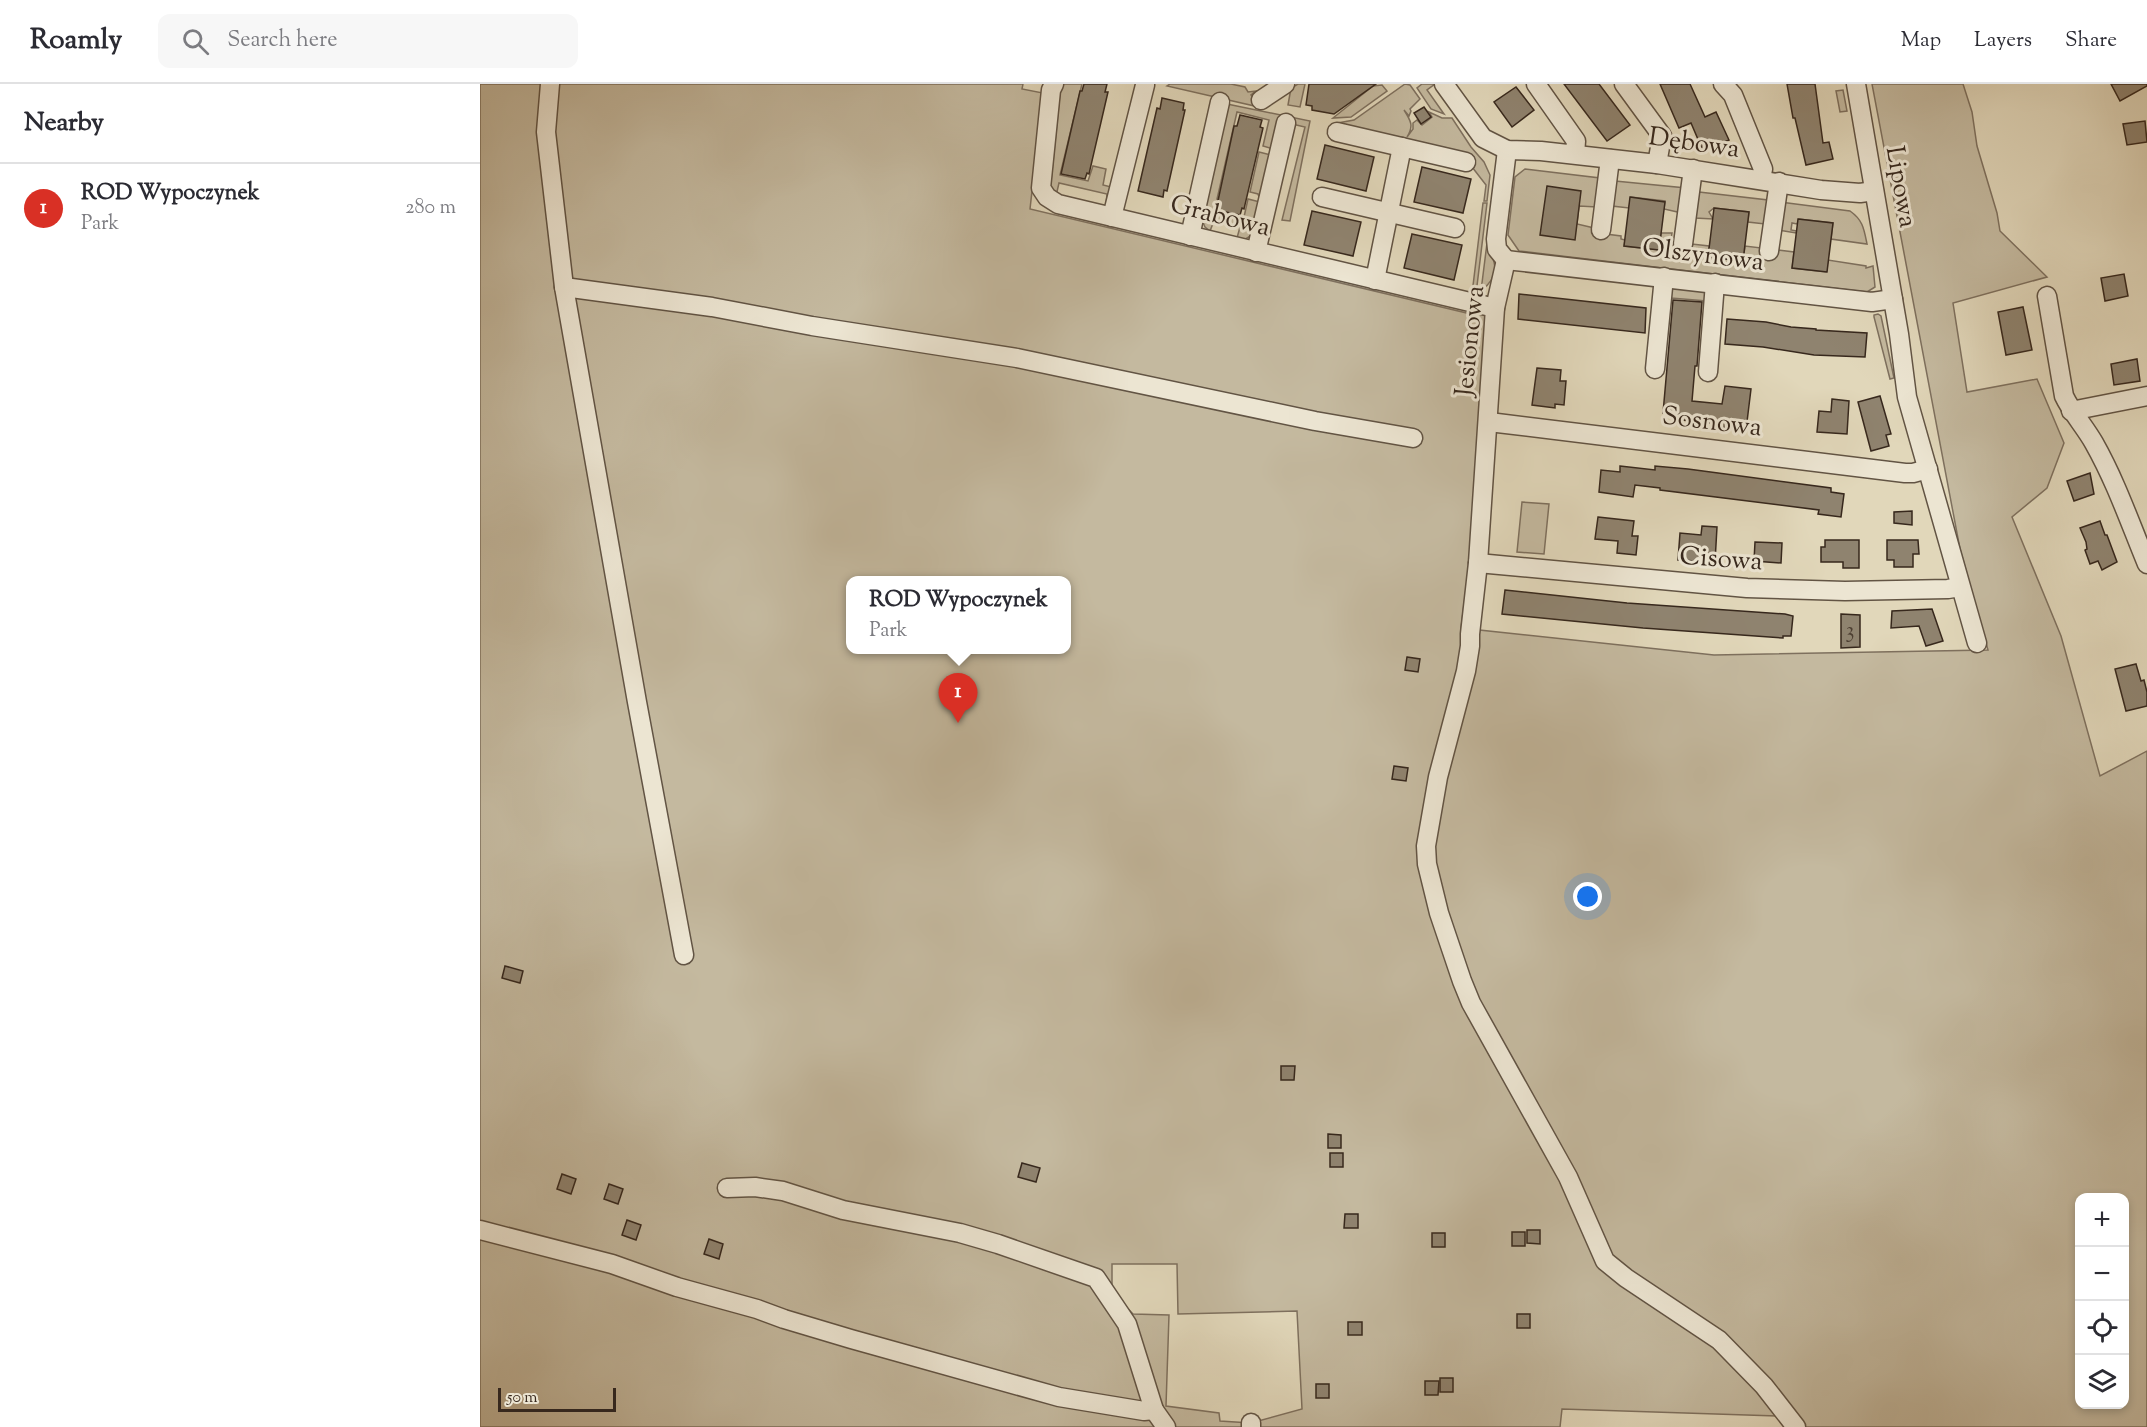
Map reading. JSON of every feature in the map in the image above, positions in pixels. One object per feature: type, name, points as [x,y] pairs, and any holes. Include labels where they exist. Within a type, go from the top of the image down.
[{"type":"street","points":[[550,84],[546,132],[564,288],[684,955]]},
{"type":"street","name":"Grabowa","points":[[1054,84],[1051,90],[1041,188],[1047,197],[1058,204],[1496,308]]},
{"type":"street","points":[[1261,100],[1285,84]]},
{"type":"street","points":[[1444,84],[1483,138],[1507,150]]},
{"type":"street","points":[[1536,84],[1575,141],[1575,154]]},
{"type":"street","points":[[1624,84],[1662,136],[1657,164]]},
{"type":"street","points":[[1723,84],[1733,95],[1770,181],[1769,251]]},
{"type":"street","name":"Lipowa","points":[[1856,84],[1893,298],[1907,397],[1977,643]]},
{"type":"street","points":[[1112,217],[1145,85]]},
{"type":"street","points":[[1190,236],[1220,102]]},
{"type":"street","points":[[1256,252],[1286,123]]},
{"type":"street","points":[[1337,132],[1466,162]]},
{"type":"street","points":[[1375,280],[1402,147]]},
{"type":"street","name":"Dębowa","points":[[1507,150],[1575,154],[1657,164],[1821,190],[1860,193],[1874,191]]},
{"type":"street","name":"Jesionowa","points":[[1507,150],[1496,239],[1497,249],[1506,260],[1496,308],[1470,645],[1466,670],[1438,777],[1426,846],[1427,864],[1439,913],[1471,1003],[1568,1177],[1605,1261],[1626,1278],[1719,1340],[1764,1386],[1796,1427]]},
{"type":"street","points":[[1601,230],[1610,159]]},
{"type":"street","points":[[1683,244],[1693,169]]},
{"type":"street","points":[[1322,197],[1455,228]]},
{"type":"street","name":"Olszynowa","points":[[1506,260],[1872,302],[1893,298]]},
{"type":"street","points":[[1655,369],[1664,277]]},
{"type":"street","points":[[1708,372],[1715,283]]},
{"type":"street","points":[[564,288],[712,307],[812,326],[1017,358],[1315,421],[1413,438]]},
{"type":"street","points":[[2047,296],[2064,396],[2071,411],[2094,442],[2122,500],[2147,564]]},
{"type":"street","points":[[2071,411],[2147,396]]},
{"type":"street","name":"Sosnowa","points":[[1489,422],[1905,473],[1928,469]]},
{"type":"street","name":"Cisowa","points":[[1478,563],[1758,589],[1845,591],[1960,587]]},
{"type":"street","points":[[727,1188],[755,1187],[783,1191],[843,1210],[960,1233],[999,1244],[1096,1278],[1127,1324],[1154,1410],[1166,1427]]},
{"type":"street","points":[[480,1230],[612,1264],[677,1287],[1059,1397],[1144,1411],[1154,1410]]},
{"type":"shaded area","points":[[480,84],[1023,84],[1022,89],[1043,93],[1030,209],[1471,314],[1472,309],[1482,312],[1487,319],[1476,510],[1461,628],[1714,655],[1988,650],[1960,549],[1872,84],[1963,84],[1972,112],[1977,146],[1997,213],[2000,231],[2047,277],[1953,303],[1967,392],[2037,379],[2064,443],[2047,488],[2012,517],[2061,636],[2100,776],[2147,751],[2147,1427],[1785,1427],[1777,1416],[1562,1409],[1560,1427],[480,1427]],"holes":[[[1112,1264],[1177,1264],[1178,1314],[1297,1311],[1302,1409],[1251,1423],[1220,1421],[1219,1413],[1166,1406],[1169,1315],[1133,1314],[1112,1292]]]},
{"type":"shaded area","points":[[1061,84],[1082,84],[1060,175],[1088,181],[1093,166],[1106,169],[1103,185],[1115,188],[1108,205],[1106,204],[1107,194],[1059,183],[1056,196],[1050,191]]},
{"type":"shaded area","points":[[1170,84],[1231,84],[1245,87],[1248,92],[1256,91],[1251,95],[1259,107],[1167,86]]},
{"type":"shaded area","points":[[1298,84],[1305,84],[1300,107],[1288,105],[1291,88]]},
{"type":"shaded area","points":[[1405,84],[1410,85],[1420,99],[1410,109],[1409,116],[1404,110],[1411,124],[1407,137],[1413,129],[1413,123],[1417,120],[1422,125],[1432,117],[1429,112],[1442,118],[1452,118],[1484,162],[1490,175],[1487,201],[1484,201],[1486,185],[1462,154],[1332,124],[1354,120]]},
{"type":"shaded area","points":[[1422,84],[1435,84],[1427,90],[1444,114],[1431,109],[1417,88]]},
{"type":"shaded area","points":[[1382,85],[1387,91],[1351,117],[1333,118],[1373,86]]},
{"type":"shaded area","points":[[1843,90],[1847,111],[1840,112],[1836,91]]},
{"type":"shaded area","points":[[1227,104],[1310,121],[1290,221],[1282,220],[1305,127],[1279,121],[1273,152],[1270,148],[1263,146],[1269,120],[1237,112],[1217,199],[1219,200],[1217,210],[1244,217],[1248,199],[1260,202],[1252,235],[1244,240],[1237,238],[1240,227],[1214,221],[1210,231],[1202,220]]},
{"type":"shaded area","points":[[1259,152],[1271,155],[1261,198],[1258,194],[1250,192]]},
{"type":"shaded area","points":[[1525,169],[1600,178],[1597,207],[1579,206],[1577,224],[1594,228],[1598,233],[1621,236],[1621,239],[1625,240],[1624,246],[1659,250],[1661,233],[1672,233],[1670,245],[1691,249],[1692,244],[1709,246],[1708,257],[1743,261],[1745,246],[1794,252],[1792,268],[1826,272],[1828,260],[1866,266],[1866,268],[1873,266],[1875,287],[1867,292],[1519,251],[1508,235],[1515,177]]},
{"type":"shaded area","points":[[1615,181],[1686,188],[1682,213],[1664,209],[1665,201],[1631,197],[1629,208],[1612,206]]},
{"type":"shaded area","points":[[1699,192],[1768,200],[1765,224],[1748,222],[1749,212],[1714,208],[1709,212],[1713,219],[1695,218]]},
{"type":"shaded area","points":[[1780,202],[1850,211],[1860,221],[1867,244],[1831,239],[1833,223],[1799,219],[1797,224],[1792,223],[1791,230],[1797,231],[1796,233],[1778,230]]},
{"type":"shaded area","points":[[1483,203],[1487,203],[1476,294],[1472,294]]},
{"type":"shaded area","points":[[1487,243],[1495,268],[1492,280],[1481,291]]},
{"type":"shaded area","points":[[1670,286],[1706,290],[1707,301],[1671,298]]},
{"type":"shaded area","points":[[1878,314],[1881,316],[1894,378],[1890,379],[1874,317]]},
{"type":"shaded area","points":[[1522,502],[1549,504],[1544,554],[1517,552]]},
{"type":"building","points":[[1084,84],[1107,84],[1105,92],[1108,92],[1089,174],[1087,173],[1085,179],[1061,174],[1080,91]]},
{"type":"building","points":[[1309,84],[1376,84],[1334,114],[1312,110],[1312,106],[1306,105]]},
{"type":"building","points":[[1564,84],[1599,84],[1630,125],[1607,141]]},
{"type":"building","points":[[1660,84],[1690,84],[1705,117],[1716,112],[1729,140],[1703,151],[1691,123],[1679,128]]},
{"type":"building","points":[[1787,84],[1815,84],[1823,143],[1829,142],[1833,159],[1806,165],[1795,118],[1793,118]]},
{"type":"building","points":[[2111,84],[2147,84],[2147,86],[2120,101]]},
{"type":"building","points":[[1516,87],[1534,110],[1512,127],[1494,102]]},
{"type":"building","points":[[1162,98],[1184,103],[1183,110],[1185,110],[1167,191],[1164,190],[1163,197],[1138,191],[1157,108],[1160,109]]},
{"type":"building","points":[[1424,107],[1431,117],[1421,124],[1414,113]]},
{"type":"building","points":[[1240,115],[1262,120],[1260,127],[1263,128],[1244,209],[1242,208],[1240,215],[1216,210],[1234,126],[1237,126]]},
{"type":"building","points":[[2145,121],[2147,142],[2127,145],[2123,124]]},
{"type":"building","points":[[1325,145],[1374,157],[1366,191],[1317,179]]},
{"type":"building","points":[[1422,167],[1471,179],[1463,213],[1414,202]]},
{"type":"building","points":[[1547,186],[1581,191],[1575,240],[1540,235]]},
{"type":"building","points":[[1630,197],[1665,202],[1659,250],[1624,246]]},
{"type":"building","points":[[1714,208],[1749,212],[1743,261],[1708,257]]},
{"type":"building","points":[[1312,211],[1361,222],[1353,256],[1304,245]]},
{"type":"building","points":[[1798,219],[1833,223],[1827,272],[1792,268]]},
{"type":"building","points":[[1412,234],[1462,245],[1454,280],[1404,268]]},
{"type":"building","points":[[2124,274],[2128,296],[2105,301],[2101,278]]},
{"type":"building","points":[[1519,294],[1646,308],[1645,333],[1518,319]]},
{"type":"building","points":[[1673,300],[1702,302],[1692,401],[1722,404],[1725,386],[1751,389],[1746,430],[1720,427],[1720,424],[1682,420],[1683,414],[1663,413]]},
{"type":"building","points":[[2023,307],[2032,350],[2006,355],[1998,312]]},
{"type":"building","points":[[1727,319],[1766,322],[1816,330],[1867,333],[1865,357],[1814,355],[1725,344]]},
{"type":"building","points":[[2137,359],[2140,381],[2114,385],[2111,364]]},
{"type":"building","points":[[1537,368],[1561,370],[1560,381],[1566,381],[1564,405],[1555,404],[1555,408],[1532,405]]},
{"type":"building","points":[[1880,396],[1891,434],[1886,435],[1889,446],[1871,451],[1858,402]]},
{"type":"building","points":[[1832,399],[1849,401],[1847,434],[1817,432],[1819,411],[1831,412]]},
{"type":"building","points":[[1620,466],[1655,470],[1655,466],[1688,469],[1831,488],[1831,492],[1844,494],[1841,517],[1818,514],[1819,510],[1635,485],[1633,497],[1599,492],[1601,470],[1620,472]]},
{"type":"building","points":[[2090,473],[2094,494],[2074,501],[2067,481]]},
{"type":"building","points":[[1912,511],[1912,525],[1894,523],[1894,512]]},
{"type":"building","points":[[1598,517],[1634,521],[1632,536],[1638,536],[1636,555],[1617,553],[1618,541],[1595,539]]},
{"type":"building","points":[[2100,521],[2117,562],[2102,570],[2098,561],[2090,564],[2085,550],[2087,549],[2086,542],[2080,528]]},
{"type":"building","points":[[1702,526],[1717,527],[1715,562],[1678,560],[1680,533],[1701,535]]},
{"type":"building","points":[[1825,540],[1859,540],[1859,568],[1843,568],[1843,562],[1821,562],[1821,547],[1825,547]]},
{"type":"building","points":[[1887,540],[1918,540],[1919,554],[1913,554],[1913,567],[1894,567],[1894,560],[1887,560]]},
{"type":"building","points":[[1755,542],[1782,543],[1781,563],[1754,561]]},
{"type":"building","points":[[1505,590],[1627,603],[1785,614],[1793,616],[1791,636],[1783,636],[1783,638],[1643,628],[1502,614]]},
{"type":"building","points":[[1932,609],[1943,641],[1926,646],[1919,626],[1891,628],[1892,611]]},
{"type":"building","points":[[1841,614],[1860,615],[1860,647],[1841,648]]},
{"type":"building","points":[[1407,657],[1420,659],[1418,672],[1405,670]]},
{"type":"building","points":[[2136,664],[2141,681],[2144,680],[2147,706],[2126,711],[2115,669]]},
{"type":"building","points":[[1394,766],[1408,768],[1406,781],[1392,779]]},
{"type":"building","points":[[505,966],[523,971],[520,983],[502,978]]},
{"type":"building","points":[[1281,1066],[1295,1066],[1294,1080],[1281,1080]]},
{"type":"building","points":[[1328,1134],[1341,1135],[1341,1148],[1328,1148]]},
{"type":"building","points":[[1330,1153],[1343,1153],[1343,1167],[1330,1167]]},
{"type":"building","points":[[1022,1163],[1040,1168],[1036,1182],[1018,1177]]},
{"type":"building","points":[[562,1174],[576,1179],[571,1194],[557,1189]]},
{"type":"building","points":[[609,1184],[623,1189],[618,1204],[604,1199]]},
{"type":"building","points":[[1345,1214],[1358,1214],[1358,1228],[1344,1228]]},
{"type":"building","points":[[627,1220],[641,1225],[636,1240],[622,1235]]},
{"type":"building","points":[[1527,1230],[1540,1230],[1540,1244],[1527,1243]]},
{"type":"building","points":[[1512,1232],[1525,1232],[1525,1246],[1512,1246]]},
{"type":"building","points":[[1432,1233],[1445,1233],[1445,1247],[1432,1247]]},
{"type":"building","points":[[709,1239],[723,1244],[719,1259],[704,1254]]},
{"type":"building","points":[[1517,1314],[1530,1314],[1530,1328],[1517,1328]]},
{"type":"building","points":[[1348,1322],[1362,1322],[1362,1335],[1348,1335]]},
{"type":"building","points":[[1440,1378],[1453,1378],[1453,1392],[1440,1392]]},
{"type":"building","points":[[1425,1381],[1439,1381],[1438,1395],[1425,1395]]},
{"type":"building","points":[[1316,1384],[1329,1384],[1329,1398],[1316,1398]]},
{"type":"place","name":"ROD Wypoczynek","points":[[958,723]]}]
